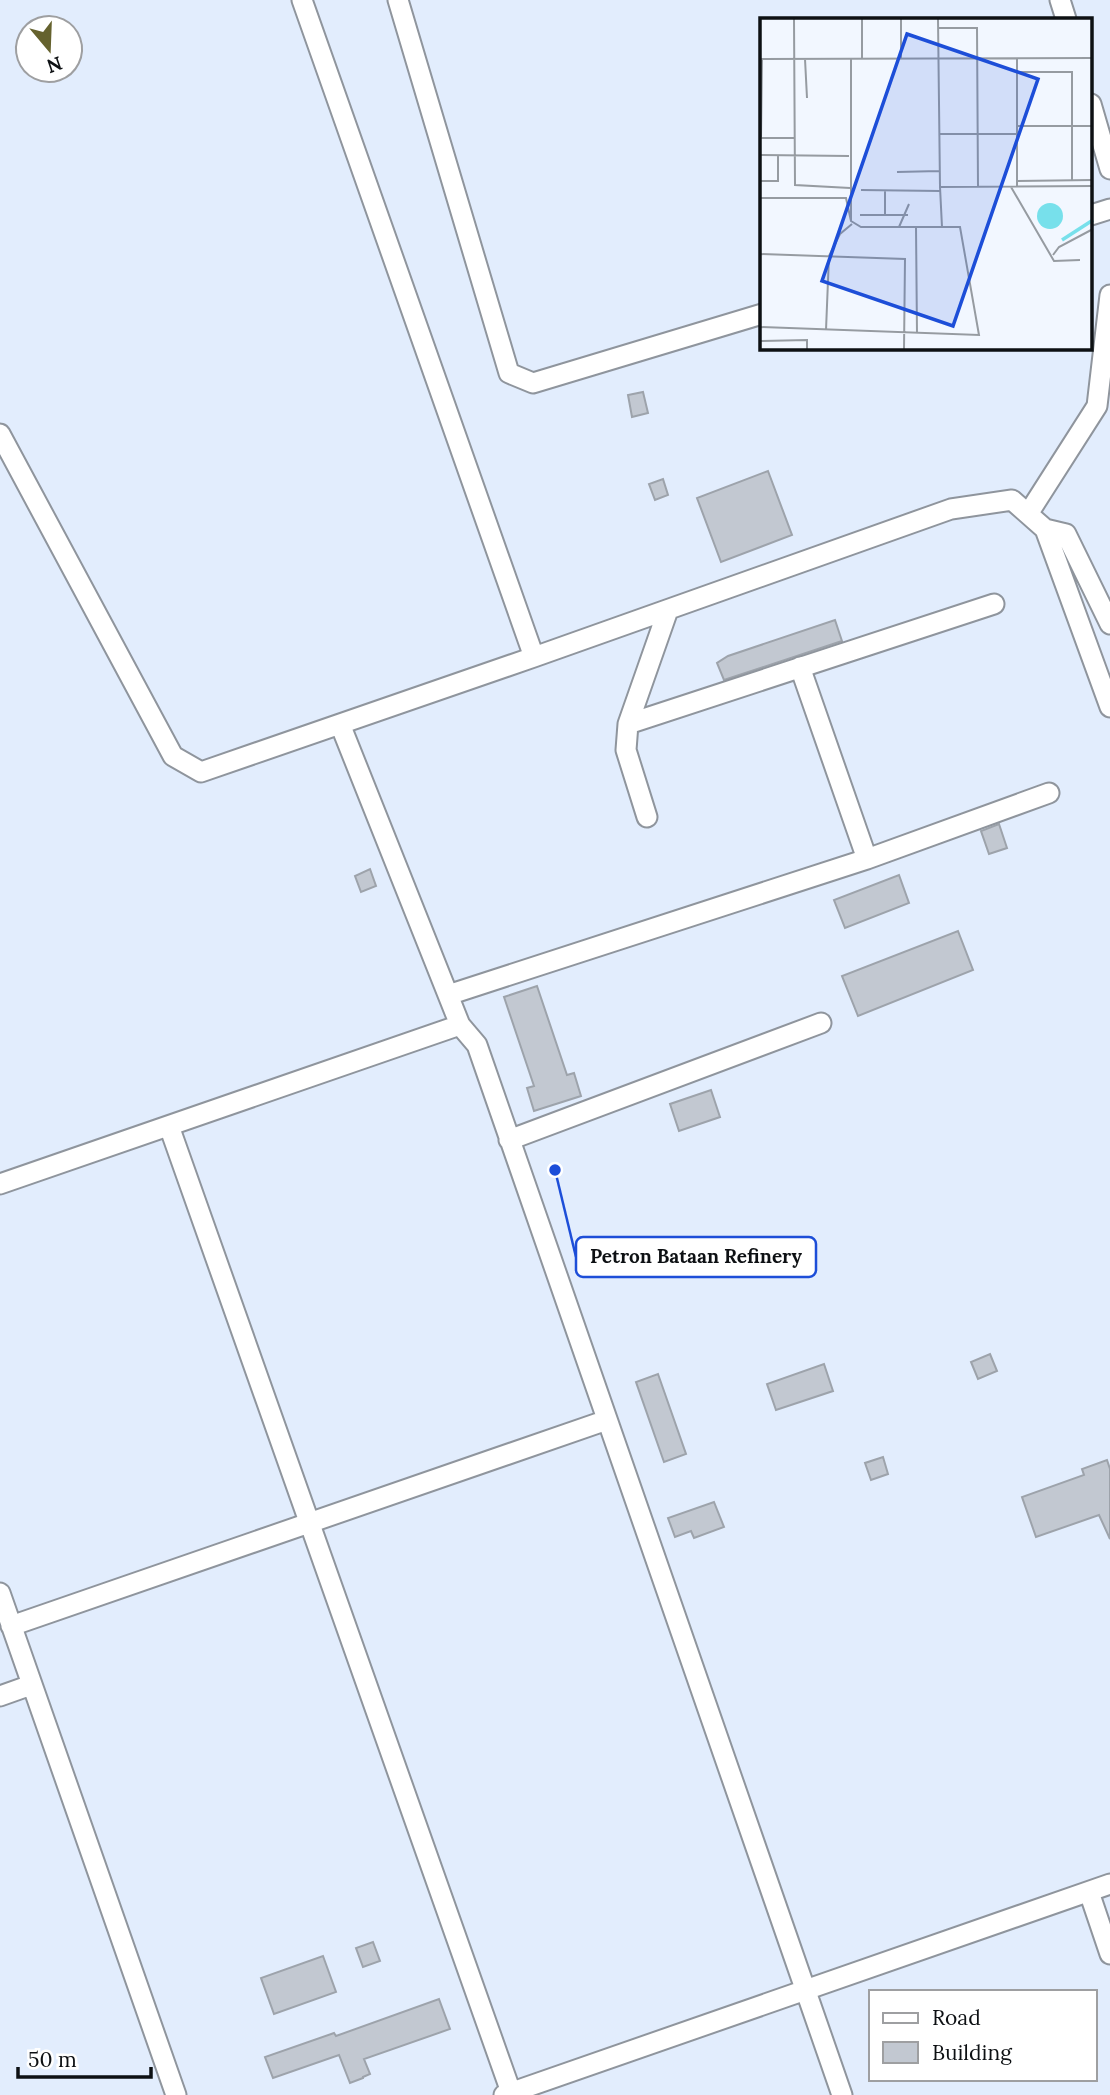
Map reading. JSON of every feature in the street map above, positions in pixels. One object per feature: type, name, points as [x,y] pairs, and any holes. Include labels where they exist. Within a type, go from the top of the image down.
[{"type":"lane","points":[[302,0],[534,657]]},
{"type":"lane","points":[[398,0],[509,373],[533,383],[760,315]]},
{"type":"lane","points":[[1060,0],[1066,18]]},
{"type":"lane","points":[[1092,107],[1110,169]]},
{"type":"lane","points":[[1092,215],[1110,209]]},
{"type":"lane","points":[[1028,514],[1097,406],[1110,295]]},
{"type":"lane","points":[[0,434],[173,756],[201,772],[951,509],[1012,500],[1045,529],[1066,534],[1110,624]]},
{"type":"lane","points":[[1045,529],[1110,707]]},
{"type":"lane","points":[[628,723],[994,604]]},
{"type":"lane","points":[[647,817],[626,750],[628,723],[668,610]]},
{"type":"lane","points":[[800,667],[867,859]]},
{"type":"lane","points":[[340,724],[460,1025],[477,1045],[842,2095]]},
{"type":"lane","points":[[448,995],[867,859],[1049,793]]},
{"type":"lane","points":[[509,1140],[821,1023]]},
{"type":"lane","points":[[0,1184],[460,1025]]},
{"type":"lane","points":[[169,1126],[509,2094],[1110,1884]]},
{"type":"lane","points":[[11,1626],[607,1420]]},
{"type":"lane","points":[[0,1593],[173,2094]]},
{"type":"lane","points":[[0,1696],[31,1685]]},
{"type":"lane","points":[[1089,1892],[1110,1954]]},
{"type":"shaded area","points":[[0,0],[1110,0],[1110,2095],[0,2095]]},
{"type":"building","points":[[643,392],[648,413],[632,417],[628,395]]},
{"type":"building","points":[[768,471],[792,535],[721,562],[697,498]]},
{"type":"building","points":[[663,479],[668,495],[655,500],[649,484]]},
{"type":"building","points":[[835,620],[842,641],[724,680],[717,663],[728,656]]},
{"type":"building","points":[[999,824],[1007,848],[989,854],[981,831]]},
{"type":"building","points":[[370,869],[376,886],[361,892],[355,876]]},
{"type":"building","points":[[899,875],[909,903],[845,928],[834,900]]},
{"type":"building","points":[[958,931],[973,970],[858,1016],[842,976]]},
{"type":"building","points":[[537,986],[567,1075],[574,1073],[581,1096],[534,1111],[527,1088],[534,1086],[504,997]]},
{"type":"building","points":[[711,1090],[720,1117],[679,1131],[670,1104]]},
{"type":"building","points":[[990,1354],[997,1371],[978,1379],[971,1362]]},
{"type":"building","points":[[824,1364],[833,1391],[776,1410],[767,1384]]},
{"type":"building","points":[[658,1374],[686,1454],[664,1462],[636,1382]]},
{"type":"building","points":[[883,1457],[888,1474],[871,1480],[865,1463]]},
{"type":"building","points":[[1107,1460],[1110,1469],[1110,1539],[1099,1515],[1036,1537],[1022,1497],[1084,1475],[1082,1469]]},
{"type":"building","points":[[714,1502],[724,1527],[694,1538],[691,1531],[675,1537],[668,1518]]},
{"type":"building","points":[[373,1942],[380,1961],[363,1967],[356,1948]]},
{"type":"building","points":[[323,1956],[336,1992],[274,2014],[261,1978]]},
{"type":"building","points":[[439,1999],[450,2029],[364,2059],[370,2074],[363,2078],[350,2083],[339,2055],[273,2078],[265,2057],[334,2033],[336,2036]]},
{"type":"place","name":"Petron Bataan Refinery","points":[[555,1170]]}]
